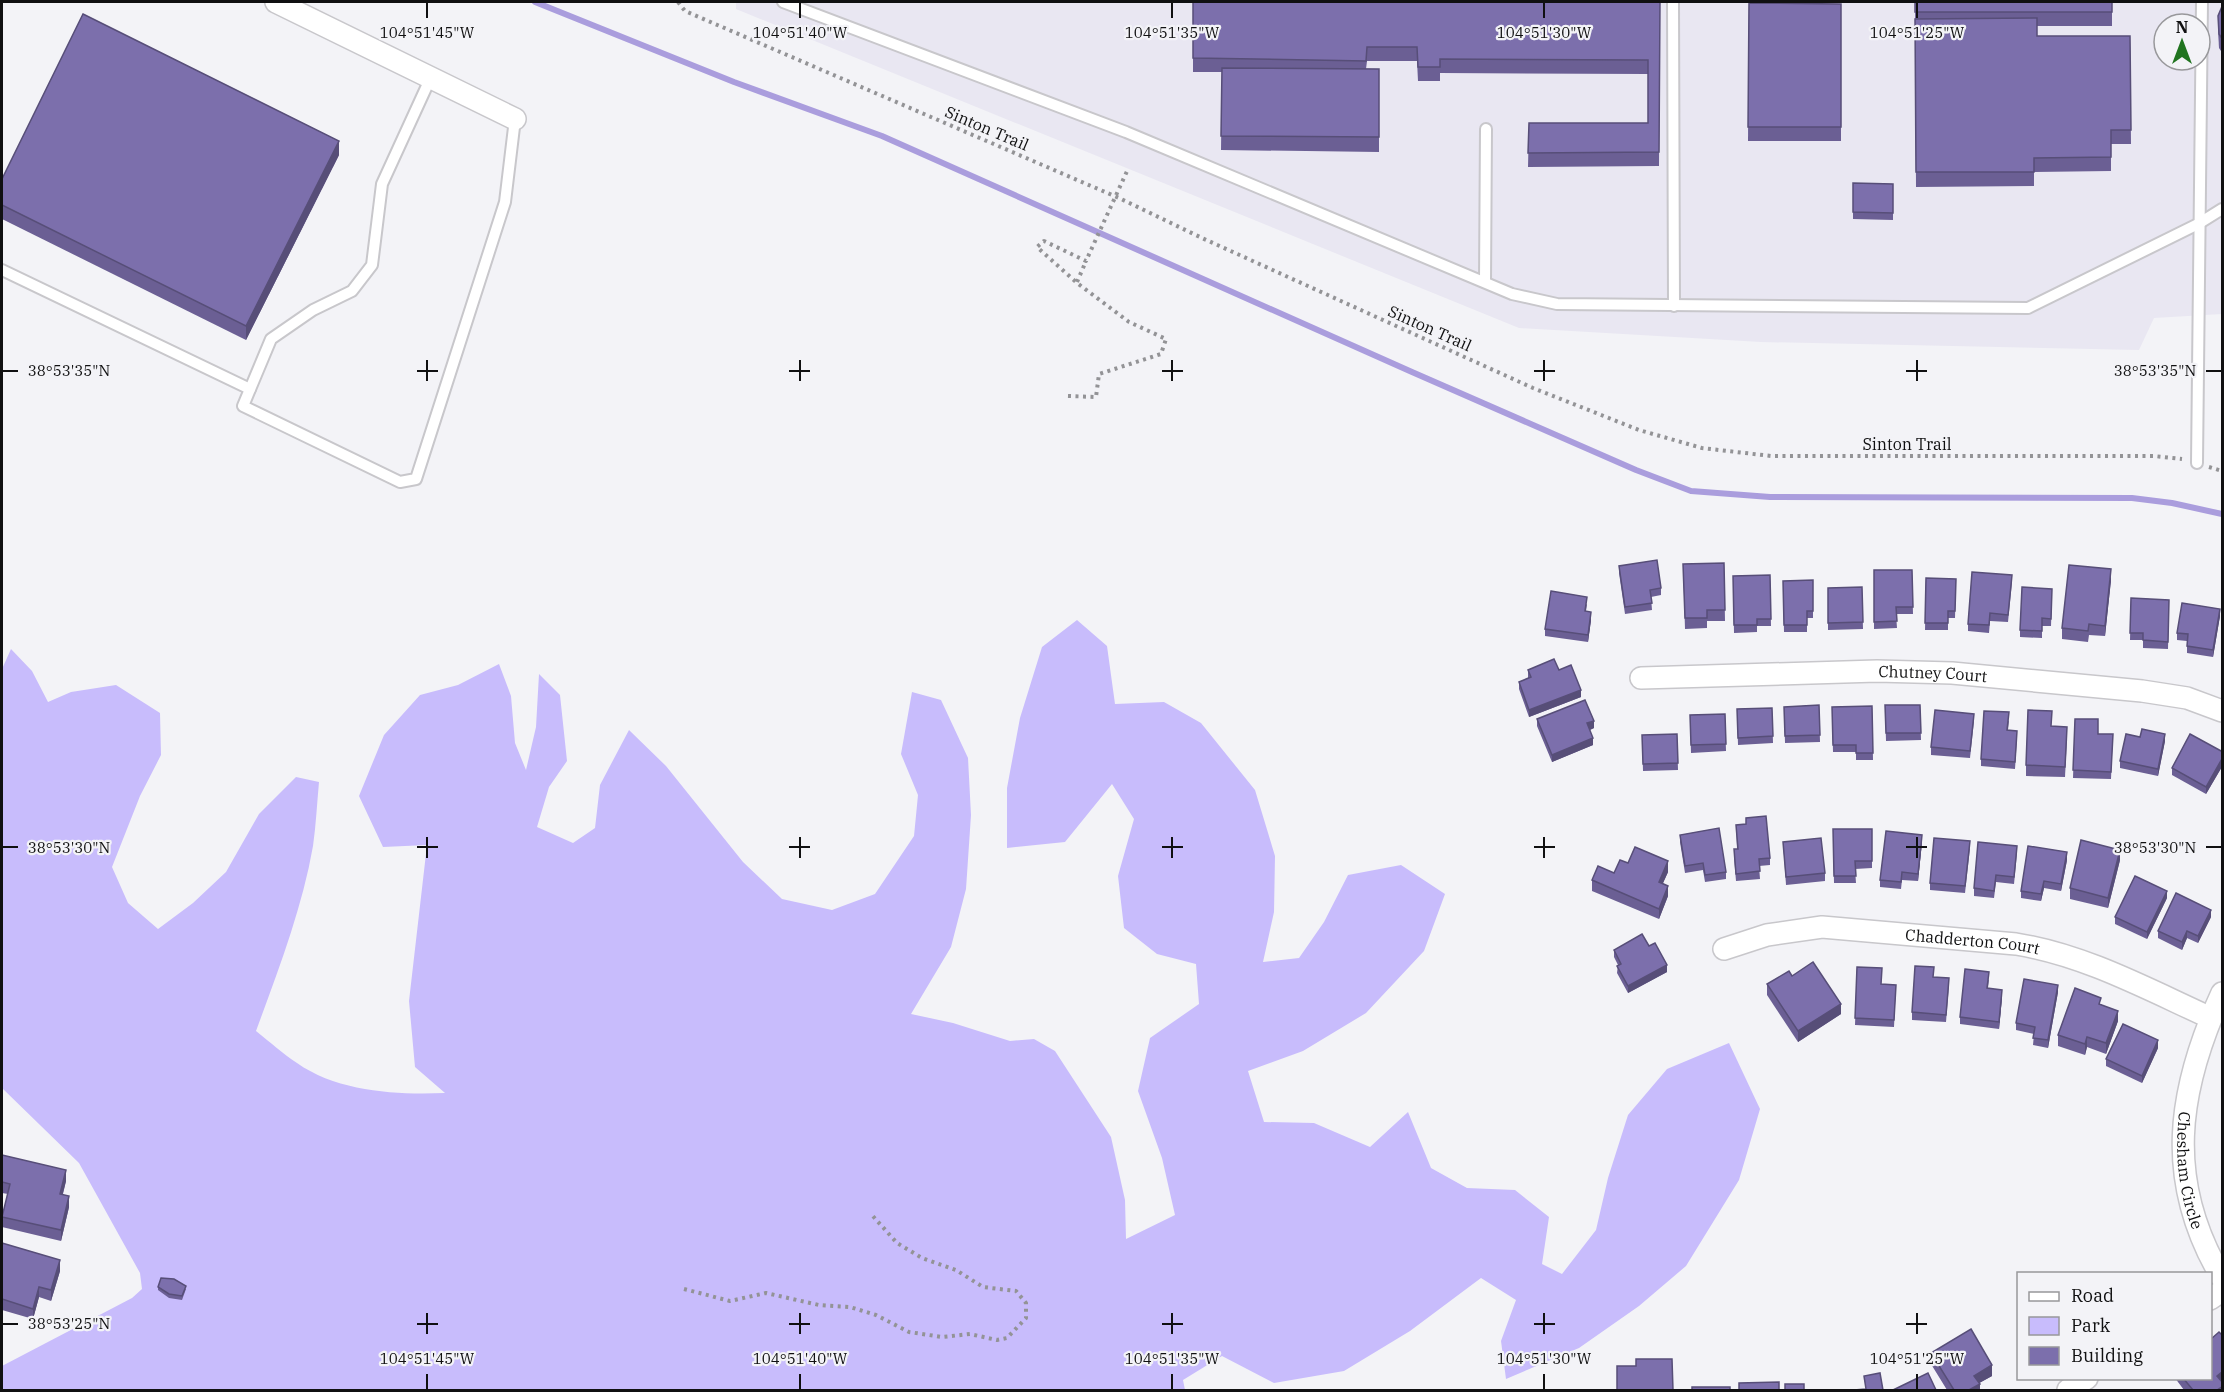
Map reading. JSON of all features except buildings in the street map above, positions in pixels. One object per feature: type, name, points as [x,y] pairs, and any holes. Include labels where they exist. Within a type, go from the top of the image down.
[{"type":"street","points":[[276,2],[515,119]]},
{"type":"street","name":"Chutney Court","points":[[1641,678],[1877,671],[1952,673],[2142,691],[2187,698],[2223,711]]},
{"type":"street","name":"Chadderton Court","points":[[1724,949],[1767,935],[1822,927],[2016,944],[2041,948],[2098,966],[2211,1018]]},
{"type":"street","name":"Chesham Circle","points":[[2223,993],[2211,1018],[2189,1078],[2183,1140],[2186,1173],[2200,1234],[2223,1278]]},
{"type":"street","points":[[2068,1390],[2084,1380]]},
{"type":"lane","points":[[783,2],[886,43],[1126,132],[1534,301],[1557,304],[1674,306],[2028,308],[2198,224],[2223,209]]},
{"type":"lane","points":[[1673,2],[1674,306]]},
{"type":"lane","points":[[2197,463],[2202,2]]},
{"type":"lane","points":[[431,78],[382,184],[372,265],[352,291],[313,310],[271,339],[243,406],[400,482],[416,478],[505,202],[515,119]]},
{"type":"lane","points":[[1485,282],[1486,129]]},
{"type":"lane","points":[[2,270],[250,389]]},
{"type":"path","name":"Sinton Trail","points":[[678,2],[684,11],[1115,196],[1533,388],[1639,430],[1702,448],[1771,456],[2172,456],[2223,471]]},
{"type":"path","points":[[1077,283],[1128,169]]},
{"type":"path","points":[[1068,396],[1096,396],[1099,374],[1161,354],[1166,339],[1129,322],[1077,283],[1037,247],[1044,241],[1086,261]]},
{"type":"path","points":[[684,1289],[730,1301],[766,1293],[819,1305],[850,1307],[876,1315],[909,1332],[942,1337],[969,1334],[997,1340],[1012,1334],[1026,1318],[1026,1303],[1016,1291],[983,1287],[956,1270],[922,1258],[897,1243],[871,1214]]},
{"type":"shaded area","points":[[736,2],[2222,2],[2222,314],[2154,318],[2139,350],[1761,342],[1519,328],[736,9]]},
{"type":"green space","points":[[1077,620],[1107,646],[1115,704],[1164,702],[1201,723],[1255,790],[1275,856],[1274,912],[1263,962],[1299,958],[1324,922],[1348,875],[1401,865],[1445,894],[1424,951],[1366,1013],[1303,1051],[1248,1071],[1264,1122],[1314,1123],[1370,1147],[1408,1112],[1431,1168],[1467,1188],[1515,1190],[1549,1217],[1542,1264],[1562,1274],[1596,1230],[1608,1178],[1628,1115],[1667,1069],[1729,1043],[1760,1109],[1739,1180],[1686,1266],[1639,1306],[1579,1348],[1506,1379],[1501,1341],[1516,1300],[1481,1278],[1410,1331],[1344,1371],[1274,1383],[1222,1356],[1183,1380],[1185,1390],[2,1390],[2,1366],[132,1298],[142,1289],[140,1273],[79,1163],[2,1088],[2,669],[11,649],[32,671],[48,702],[71,692],[116,685],[160,713],[161,755],[140,796],[112,867],[128,903],[158,929],[193,903],[226,872],[259,814],[296,777],[319,782],[313,846],[303,893],[289,940],[256,1031],[313,1073],[349,1086],[388,1092],[445,1093],[415,1067],[409,1001],[427,845],[383,847],[359,796],[384,735],[420,695],[458,685],[499,664],[511,696],[515,743],[526,770],[536,727],[539,674],[560,695],[567,761],[549,787],[537,827],[573,843],[595,828],[600,785],[629,730],[666,766],[743,862],[782,899],[832,910],[875,894],[914,836],[918,795],[901,754],[912,692],[941,700],[968,758],[971,815],[966,889],[951,947],[911,1014],[953,1023],[1010,1041],[1034,1039],[1055,1051],[1111,1137],[1125,1200],[1126,1239],[1175,1215],[1162,1158],[1138,1091],[1150,1038],[1199,1004],[1196,964],[1157,954],[1124,928],[1118,876],[1134,819],[1112,784],[1065,842],[1007,848],[1007,788],[1020,718],[1042,647]]},
{"type":"waterway","points":[[535,2],[734,82],[882,136],[1412,372],[1636,470],[1691,491],[1770,497],[2132,498],[2172,503],[2222,514]]}]
